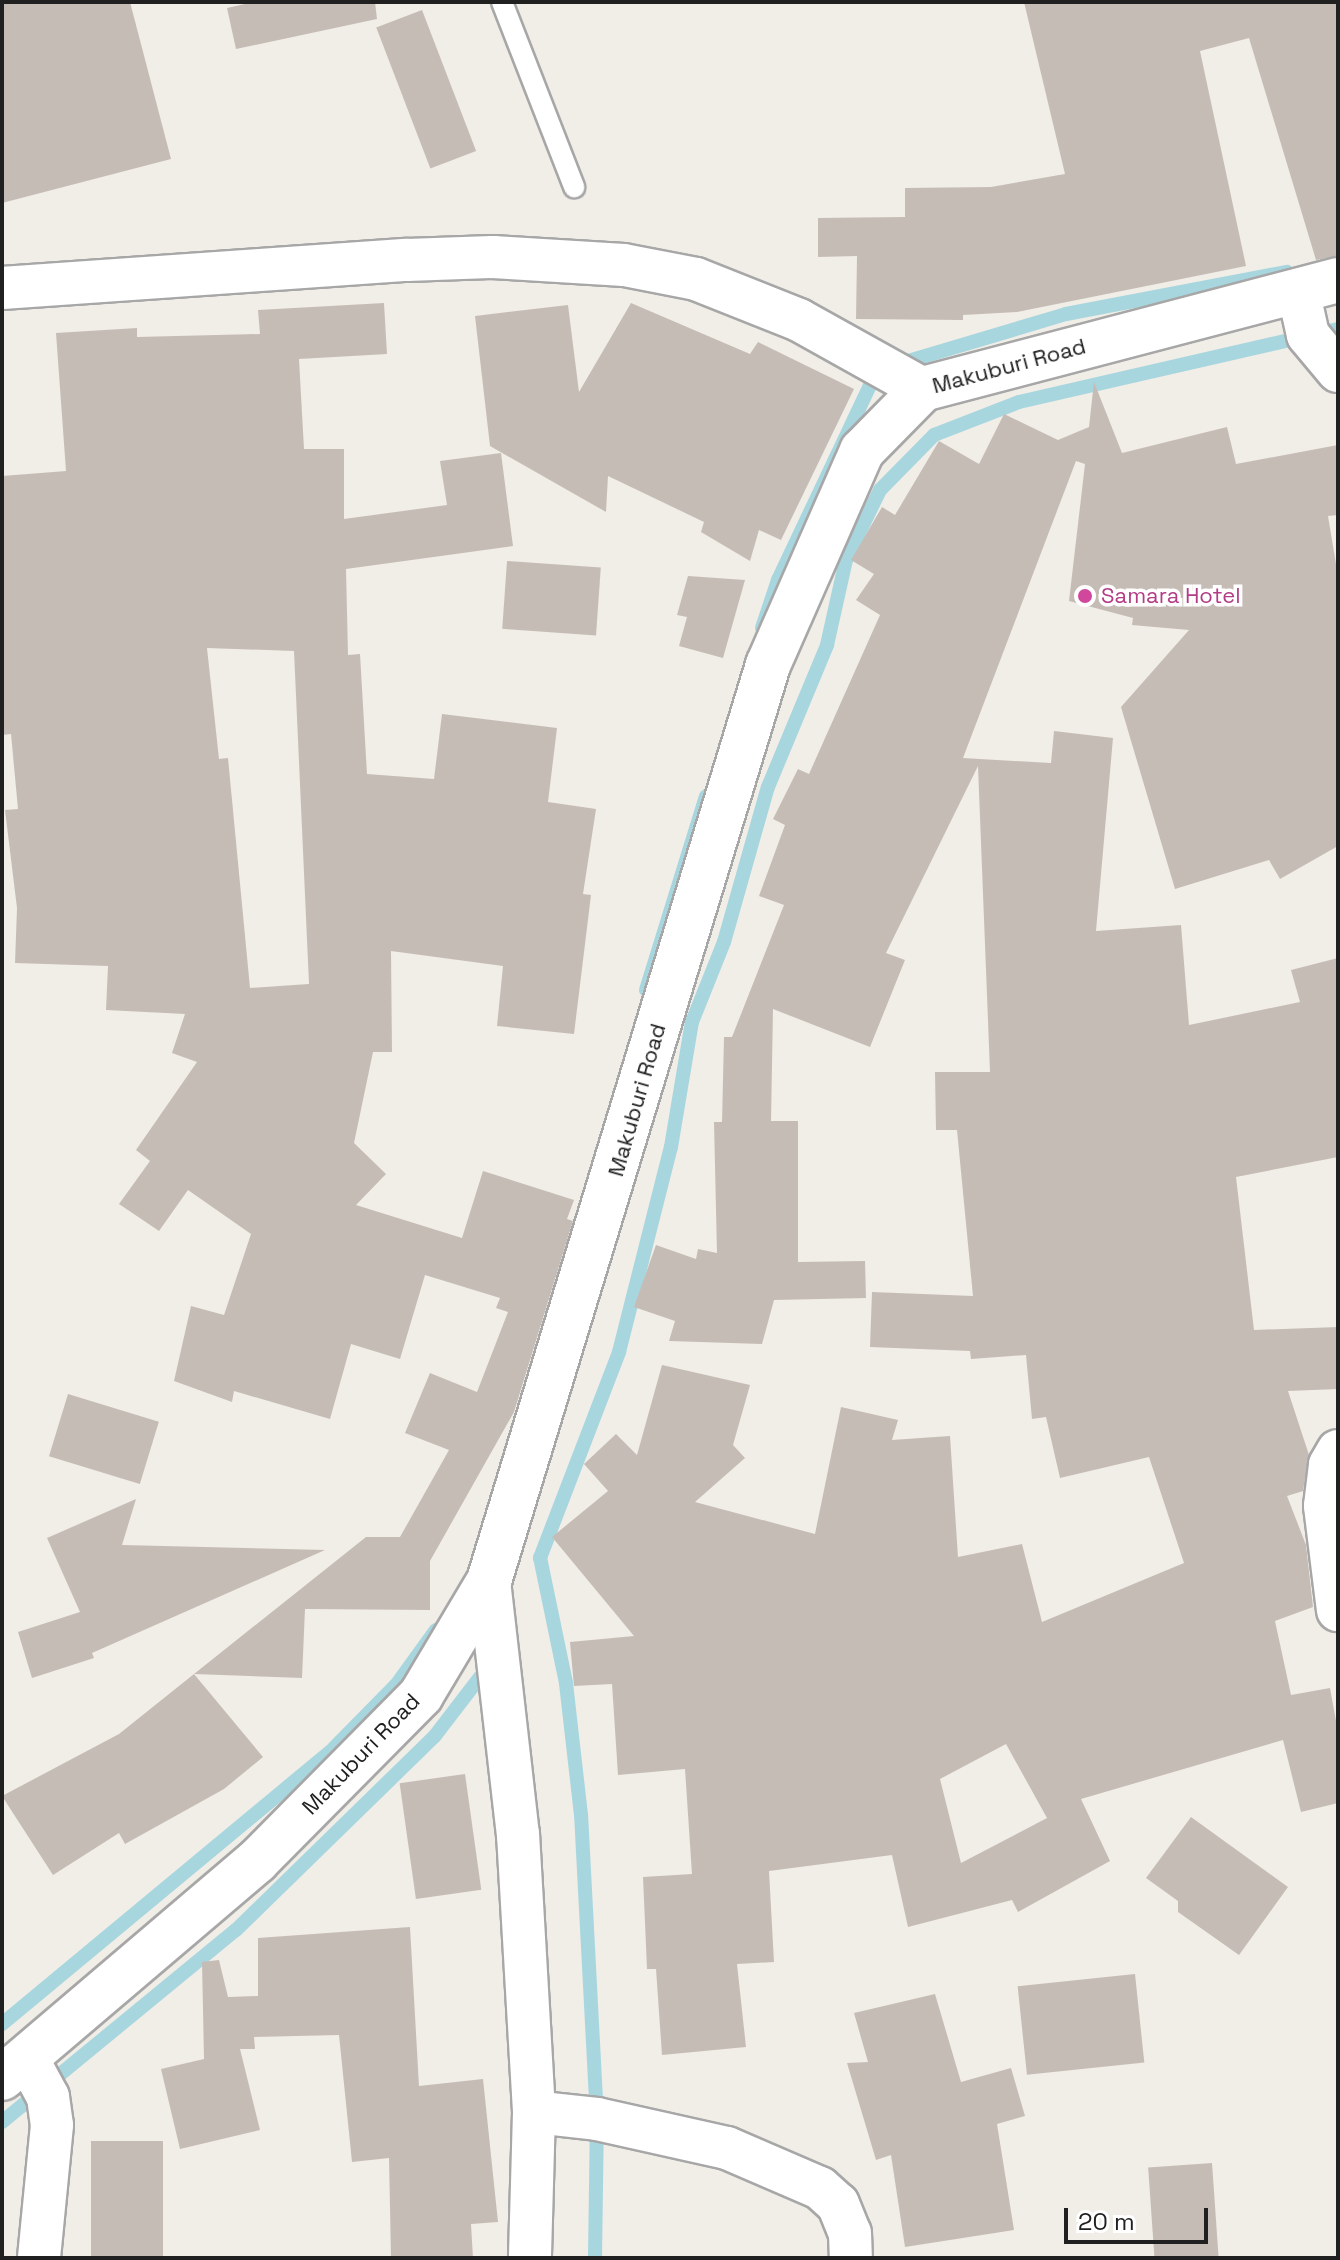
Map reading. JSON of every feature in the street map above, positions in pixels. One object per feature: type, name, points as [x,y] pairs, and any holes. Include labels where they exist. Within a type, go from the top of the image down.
[{"type":"street","points":[[2,288],[422,259],[493,257],[624,265],[696,279],[799,320],[923,389]]},
{"type":"street","points":[[1318,285],[1308,335],[1338,371]]},
{"type":"street","name":"Makuburi Road","points":[[15,2069],[257,1861],[421,1695],[489,1581],[768,665],[862,451],[923,389],[1318,285]]},
{"type":"street","points":[[1338,1451],[1330,1465],[1325,1506],[1338,1610]]},
{"type":"street","points":[[489,1581],[518,1834],[534,2112],[530,2258]]},
{"type":"street","points":[[15,2069],[48,2097],[52,2125],[39,2258]]},
{"type":"street","points":[[534,2112],[597,2119],[727,2148],[820,2188],[838,2204],[850,2233],[851,2258]]},
{"type":"lane","points":[[502,2],[574,187]]},
{"type":"building","points":[[2,2],[130,2],[171,159],[2,203]]},
{"type":"building","points":[[254,2],[375,2],[377,19],[236,49],[227,8]]},
{"type":"building","points":[[1024,2],[1338,2],[1338,256],[1316,260],[1249,38],[1200,51],[1246,266],[1017,312],[963,315],[963,320],[856,319],[857,256],[818,257],[818,218],[905,217],[905,188],[991,187],[1065,174]]},
{"type":"building","points":[[422,10],[476,151],[430,169],[376,28]]},
{"type":"building","points":[[384,303],[387,354],[299,359],[304,449],[344,449],[344,519],[447,505],[440,461],[501,453],[513,546],[346,569],[348,655],[360,654],[367,774],[434,779],[442,714],[557,728],[548,802],[596,809],[583,894],[591,895],[574,1034],[497,1026],[503,966],[391,951],[392,1052],[373,1052],[354,1143],[386,1174],[356,1205],[462,1238],[483,1171],[574,1200],[567,1219],[573,1221],[514,1412],[430,1561],[430,1610],[305,1609],[302,1678],[194,1674],[366,1537],[400,1537],[449,1450],[405,1433],[430,1373],[477,1392],[508,1312],[496,1308],[500,1298],[425,1275],[400,1359],[351,1344],[330,1419],[234,1391],[232,1402],[174,1381],[191,1306],[224,1315],[251,1234],[188,1190],[159,1231],[119,1204],[150,1161],[136,1150],[197,1062],[172,1053],[185,1014],[106,1010],[108,966],[15,963],[17,908],[5,810],[18,809],[11,734],[2,735],[2,476],[66,471],[56,333],[137,328],[137,337],[260,334],[258,310]],"holes":[[[207,648],[294,651],[309,984],[250,988],[228,758],[219,759]]]},
{"type":"building","points":[[631,303],[750,354],[758,342],[854,389],[781,540],[759,530],[750,561],[701,532],[704,522],[608,476],[606,512],[490,446],[475,316],[568,305],[579,392]]},
{"type":"building","points":[[1094,382],[1122,453],[1227,427],[1236,464],[1338,445],[1338,515],[1328,516],[1338,576],[1338,846],[1280,879],[1269,860],[1175,889],[1121,707],[1189,630],[1132,625],[1133,618],[1069,601],[1085,464],[1076,461],[963,758],[1051,763],[1054,731],[1113,738],[1096,931],[1181,925],[1189,1025],[1300,1002],[1291,970],[1338,958],[1338,1157],[1236,1177],[1254,1330],[1338,1327],[1338,1389],[1288,1391],[1309,1455],[1303,1491],[1287,1496],[1306,1545],[1313,1607],[1275,1621],[1291,1695],[1330,1688],[1338,1732],[1338,1803],[1301,1812],[1283,1740],[1081,1799],[1110,1861],[1018,1912],[1012,1900],[908,1927],[892,1855],[769,1871],[774,1962],[737,1964],[746,2047],[662,2055],[656,1969],[647,1969],[643,1877],[692,1874],[685,1769],[618,1775],[612,1684],[574,1686],[570,1642],[634,1636],[552,1537],[608,1491],[584,1464],[616,1434],[637,1455],[662,1365],[750,1385],[733,1445],[745,1458],[695,1502],[815,1534],[841,1407],[898,1420],[892,1440],[950,1436],[958,1557],[1022,1544],[1042,1622],[1184,1563],[1149,1457],[1060,1478],[1046,1417],[1032,1419],[1026,1355],[971,1359],[970,1351],[870,1347],[872,1292],[973,1296],[957,1130],[936,1130],[935,1072],[990,1072],[978,766],[886,953],[905,960],[870,1047],[773,1009],[771,1121],[798,1121],[798,1262],[865,1261],[866,1298],[774,1300],[762,1344],[669,1341],[675,1321],[634,1307],[656,1245],[696,1259],[698,1249],[717,1253],[714,1122],[722,1122],[724,1037],[732,1037],[784,905],[759,896],[785,825],[773,819],[798,769],[809,774],[880,615],[856,600],[874,574],[851,560],[882,507],[895,515],[939,441],[979,464],[1004,414],[1058,440],[1089,427]],"holes":[[[1006,1744],[1047,1818],[961,1863],[940,1779]]]},
{"type":"building","points":[[507,561],[601,568],[596,635],[502,629]]},
{"type":"building","points":[[688,576],[745,580],[723,658],[679,646],[687,617],[677,615]]},
{"type":"building","points":[[68,1394],[159,1422],[140,1484],[49,1456]]},
{"type":"building","points":[[136,1499],[122,1545],[325,1550],[92,1653],[94,1658],[32,1678],[18,1632],[80,1612],[47,1538]]},
{"type":"building","points":[[194,1674],[263,1757],[224,1789],[125,1844],[119,1833],[53,1875],[2,1796],[119,1734]]},
{"type":"building","points":[[465,1774],[481,1890],[416,1899],[400,1783]]},
{"type":"building","points":[[1191,1817],[1288,1887],[1239,1955],[1178,1912],[1178,1901],[1146,1878]]},
{"type":"building","points":[[410,1927],[419,2086],[483,2079],[498,2222],[471,2224],[473,2258],[391,2258],[389,2158],[352,2162],[339,2035],[254,2037],[255,2049],[240,2049],[260,2130],[180,2149],[161,2069],[204,2059],[202,1962],[219,1960],[228,1997],[258,1996],[258,1938]]},
{"type":"building","points":[[1135,1974],[1144,2063],[1027,2075],[1018,1986]]},
{"type":"building","points":[[935,1994],[961,2082],[1011,2068],[1025,2116],[997,2124],[1014,2230],[905,2247],[891,2155],[876,2160],[847,2063],[868,2062],[854,2013]]},
{"type":"building","points":[[91,2141],[163,2141],[163,2258],[91,2258]]},
{"type":"building","points":[[1212,2163],[1219,2258],[1154,2258],[1148,2167]]},
{"type":"waterway","points":[[895,365],[1066,314],[1287,272]]},
{"type":"waterway","points":[[595,2258],[597,2119],[581,1815],[566,1683],[540,1558],[619,1352],[671,1147],[692,1022],[724,942],[768,787],[827,645],[846,560],[880,490],[934,435],[1019,402],[1338,329]]},
{"type":"waterway","points":[[762,628],[778,580],[879,366]]},
{"type":"waterway","points":[[646,990],[706,796]]},
{"type":"waterway","points":[[2,2024],[334,1748],[396,1685],[436,1630]]},
{"type":"waterway","points":[[2,2122],[236,1930],[434,1737],[480,1677]]},
{"type":"place","name":"Samara Hotel","points":[[1085,596]]}]
